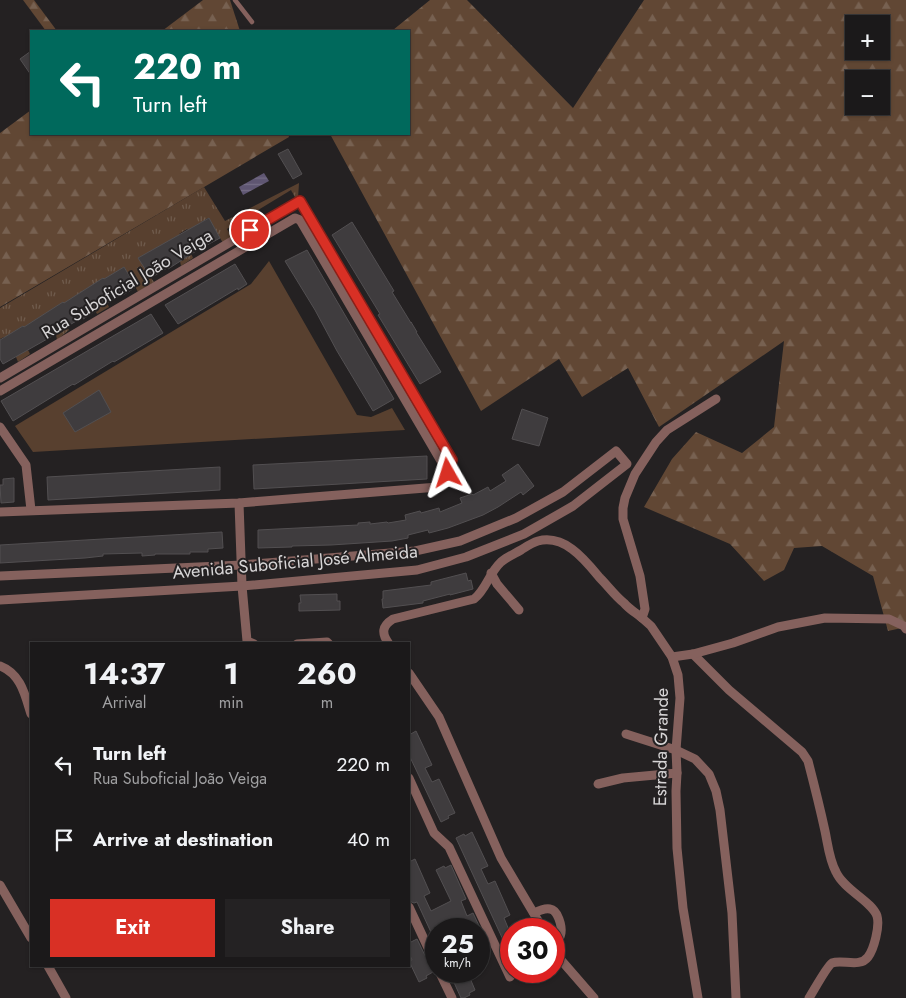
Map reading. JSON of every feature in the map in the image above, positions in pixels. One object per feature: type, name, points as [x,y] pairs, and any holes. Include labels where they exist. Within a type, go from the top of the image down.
[{"type":"street","name":"Rua Suboficial João Veiga","points":[[0,378],[300,201],[452,460],[448,473]]},
{"type":"street","name":"Rua Suboficial João Veiga","points":[[0,390],[294,218],[300,220],[448,473]]},
{"type":"street","points":[[642,618],[645,608],[640,576],[623,519],[625,498],[634,474],[656,442],[667,430],[716,399]]},
{"type":"street","points":[[0,427],[26,465],[31,510]]},
{"type":"street","name":"Avenida Suboficial José Almeida","points":[[0,576],[242,565],[414,551],[460,541],[516,518],[564,492],[616,451],[627,464],[573,506],[524,534],[466,557],[417,570],[242,586],[0,600]]},
{"type":"street","points":[[0,512],[239,502],[438,488],[448,473]]},
{"type":"street","points":[[239,502],[242,586],[247,640],[250,642]]},
{"type":"street","name":"Estrada Grande","points":[[491,573],[502,562],[530,544],[546,540],[563,544],[578,553],[624,603],[651,626],[672,657],[678,675],[680,698],[676,750],[677,848],[683,908],[698,998]]},
{"type":"street","points":[[491,573],[497,584],[519,610]]},
{"type":"street","points":[[388,642],[384,633],[385,625],[388,622],[393,619],[474,599],[478,596],[491,573]]},
{"type":"street","points":[[672,657],[693,654],[778,628],[825,618],[889,619],[904,626],[906,629]]},
{"type":"street","points":[[693,654],[729,690],[802,752],[808,761],[826,834],[829,856],[836,874],[847,887],[873,909],[877,916],[878,930],[870,955],[866,960],[860,962],[833,962],[828,966],[809,998]]},
{"type":"street","points":[[0,666],[16,676],[23,688],[30,711]]},
{"type":"street","points":[[410,674],[439,717],[501,858],[537,918]]},
{"type":"street","points":[[626,734],[676,750],[694,759],[709,774],[716,791],[720,810],[732,913],[736,998]]},
{"type":"street","points":[[598,784],[622,778],[677,773]]},
{"type":"street","points":[[410,780],[434,833],[449,847],[500,956]]},
{"type":"street","points":[[0,885],[30,936]]},
{"type":"street","points":[[534,913],[549,908],[557,914],[558,918]]},
{"type":"street","points":[[410,909],[425,941]]},
{"type":"street","points":[[565,965],[594,998]]},
{"type":"street","points":[[49,967],[66,998]]},
{"type":"street","points":[[445,983],[452,998]]},
{"type":"lane","points":[[235,0],[252,22]]},
{"type":"green space","points":[[23,0],[34,0],[56,30],[45,30]]},
{"type":"green space","points":[[203,0],[230,0],[240,30],[163,30]]},
{"type":"green space","points":[[430,0],[467,0],[573,108],[644,0],[906,0],[906,627],[888,631],[873,576],[822,546],[794,548],[784,570],[764,581],[730,544],[644,507],[672,459],[696,432],[742,453],[774,427],[784,341],[659,427],[628,368],[582,397],[559,359],[481,411],[331,135],[410,135],[410,30],[393,30]]},
{"type":"green space","points":[[30,111],[30,135],[288,135],[289,137],[0,307],[0,133]]},
{"type":"green space","points":[[299,183],[298,198],[296,199],[291,190],[227,229],[232,237],[223,243],[208,218],[200,223],[202,228],[191,234],[187,229],[179,234],[193,258],[181,266],[177,255],[139,258],[145,268],[149,266],[147,272],[154,282],[138,292],[132,280],[127,279],[130,277],[124,267],[107,303],[109,307],[97,314],[92,304],[63,322],[69,330],[57,340],[52,328],[26,331],[23,326],[15,331],[26,351],[28,350],[30,354],[18,362],[4,337],[0,339],[0,308],[204,187],[225,221]]},
{"type":"green space","points":[[269,261],[357,415],[371,417],[392,408],[405,430],[33,452],[15,426],[251,284]]},
{"type":"shaded area","points":[[264,173],[269,181],[243,195],[239,187]]},
{"type":"building","points":[[30,52],[30,74],[20,59]]},
{"type":"building","points":[[288,149],[302,174],[293,179],[278,154]]},
{"type":"building","points":[[209,218],[220,238],[151,278],[138,258]]},
{"type":"building","points":[[352,222],[441,372],[420,384],[332,235]]},
{"type":"building","points":[[307,250],[394,399],[373,411],[285,261]]},
{"type":"building","points":[[235,264],[247,284],[178,324],[165,305]]},
{"type":"building","points":[[124,267],[136,287],[3,364],[0,359],[0,340]]},
{"type":"building","points":[[151,314],[163,333],[73,384],[13,421],[1,401]]},
{"type":"building","points":[[99,390],[111,412],[75,432],[63,413]]},
{"type":"building","points":[[522,409],[548,418],[539,446],[512,439]]},
{"type":"building","points":[[427,456],[427,479],[254,489],[253,465]]},
{"type":"building","points":[[518,464],[534,486],[523,495],[521,492],[483,515],[448,528],[429,533],[428,530],[408,535],[408,538],[392,541],[258,548],[258,530],[358,525],[358,523],[370,522],[370,524],[388,523],[406,520],[405,515],[420,511],[421,513],[439,508],[440,512],[462,503],[460,498],[473,495],[488,487],[490,491],[506,481],[502,475]]},
{"type":"building","points":[[220,467],[220,490],[48,500],[47,477]]},
{"type":"building","points":[[14,478],[14,502],[1,503],[0,485],[3,485],[3,479]]},
{"type":"building","points":[[222,532],[223,548],[208,549],[208,552],[142,556],[142,553],[103,554],[103,556],[85,558],[0,563],[0,545]]},
{"type":"building","points":[[466,573],[468,581],[471,580],[473,589],[423,601],[423,603],[383,608],[383,591],[431,585],[431,582]]},
{"type":"building","points":[[337,594],[337,601],[340,601],[340,610],[299,611],[300,595]]},
{"type":"building","points":[[416,731],[432,765],[425,768],[432,782],[439,779],[455,813],[441,822],[410,757],[410,734]]},
{"type":"building","points":[[472,832],[488,866],[481,869],[488,884],[495,881],[510,915],[500,918],[500,933],[456,838],[464,834],[465,836]]},
{"type":"building","points":[[415,859],[430,893],[424,896],[431,911],[451,901],[436,870],[451,865],[466,899],[461,901],[467,916],[473,913],[475,918],[425,919],[417,902],[410,901],[410,862]]},
{"type":"building","points":[[417,939],[425,956],[425,979],[419,982],[410,963],[412,960],[410,942]]},
{"type":"building","points":[[454,983],[472,983],[475,990],[469,993],[470,995],[461,998]]},
{"type":"route","points":[[250,230],[300,201],[452,460],[448,473]]}]
